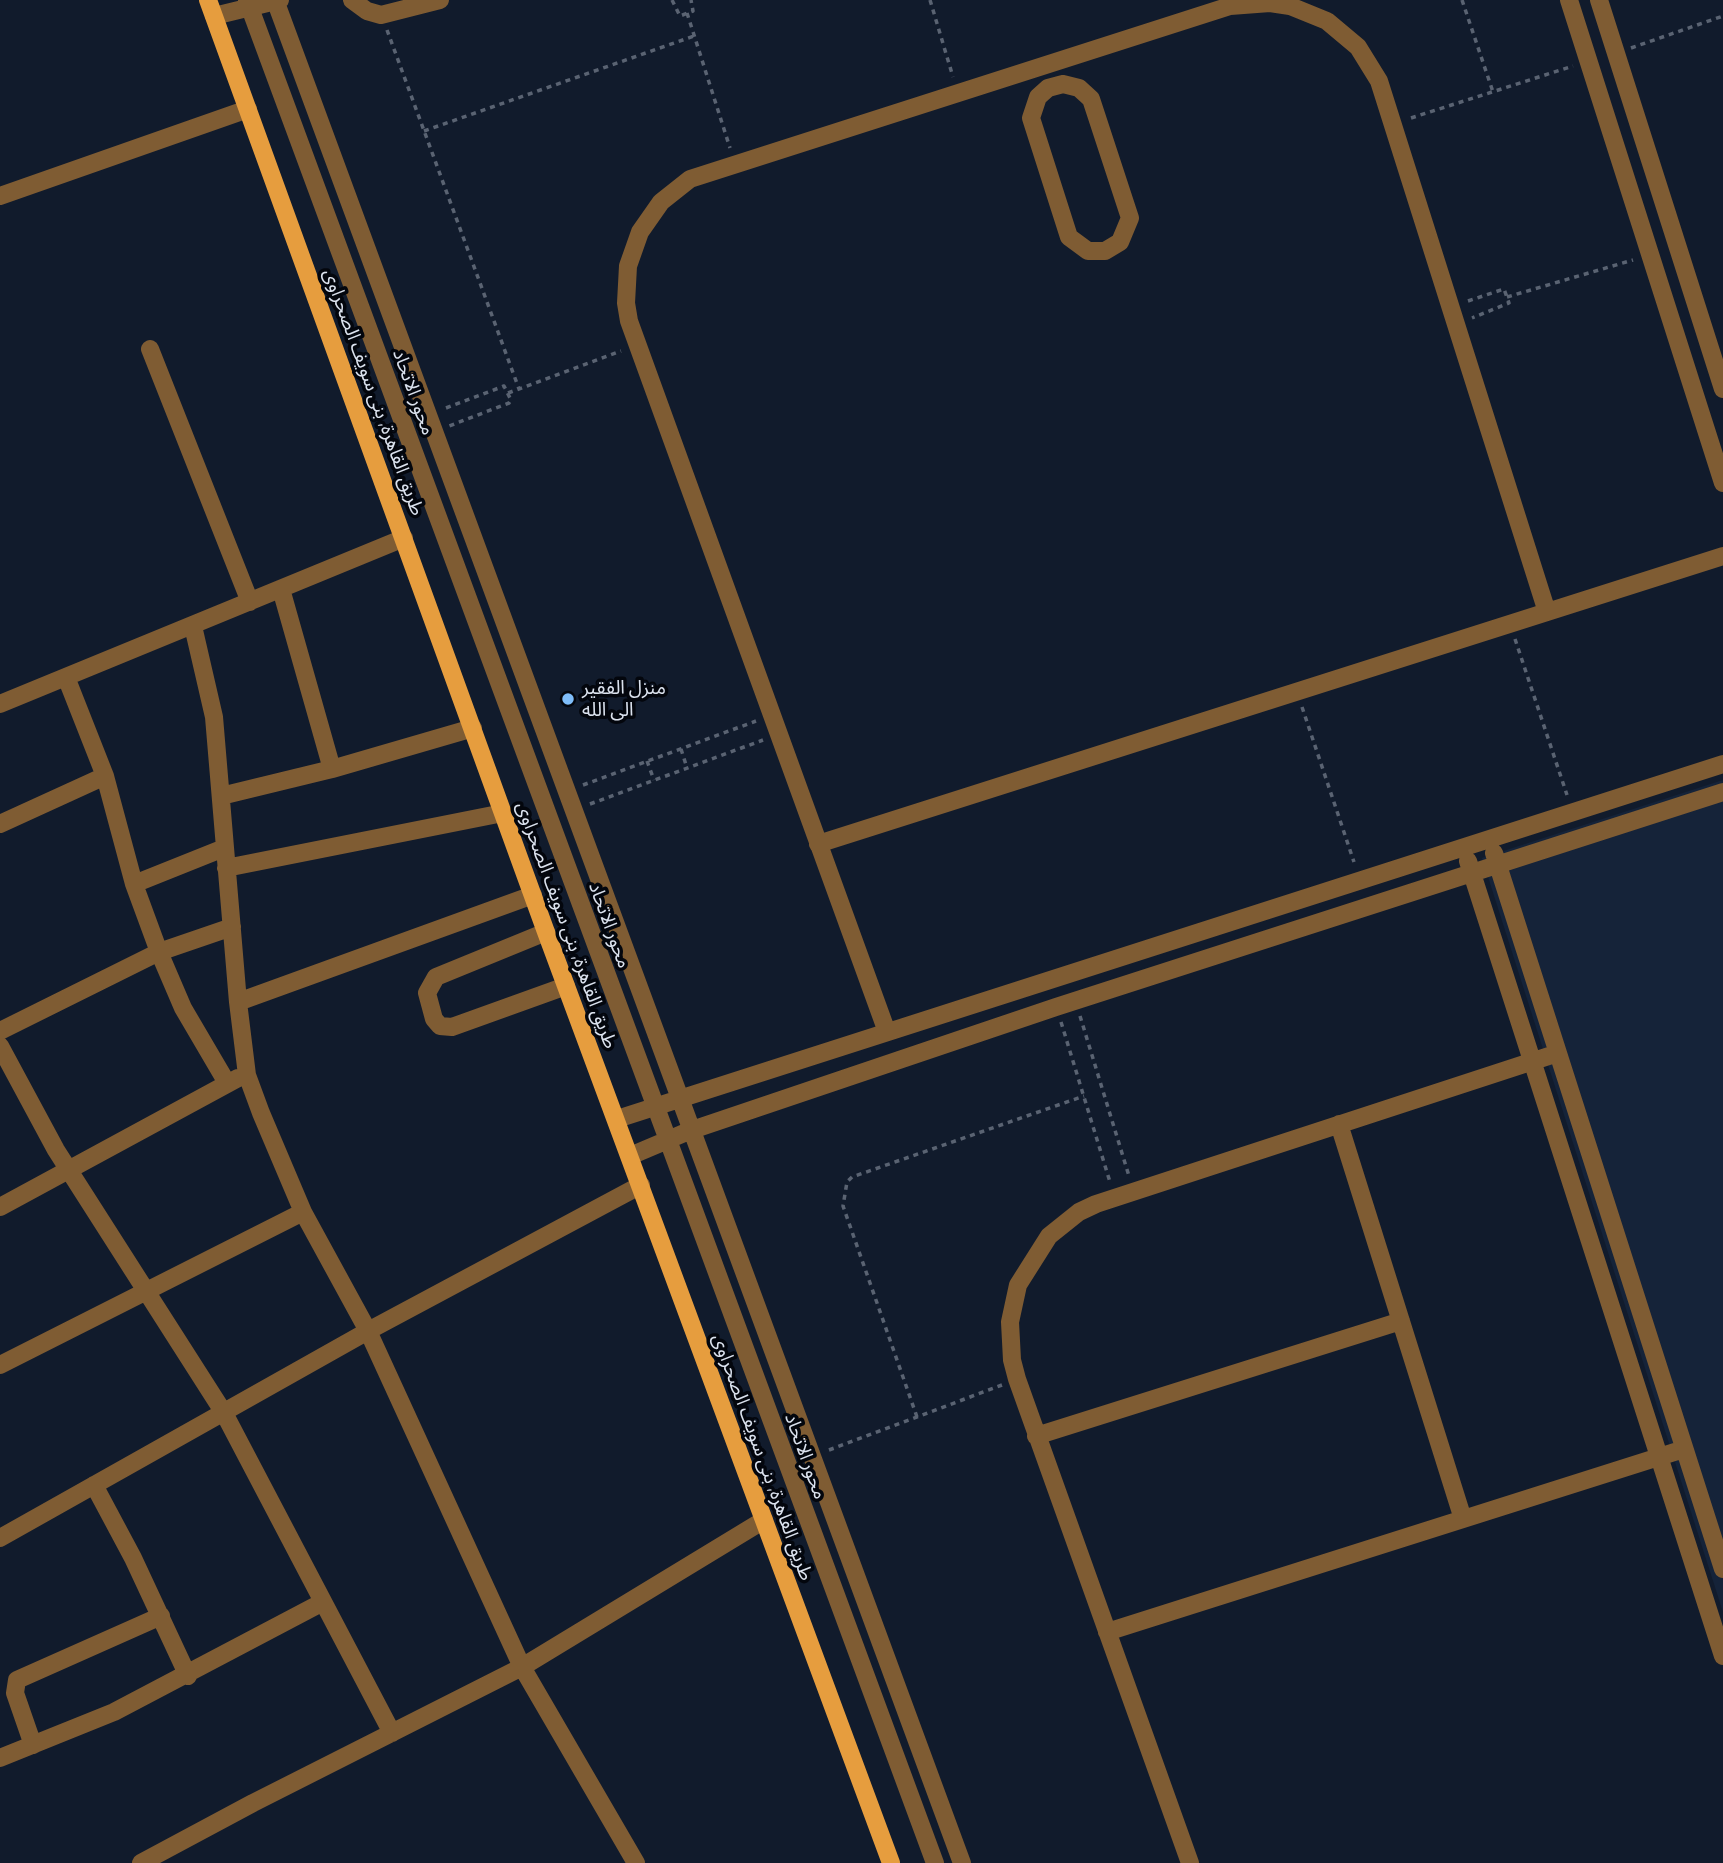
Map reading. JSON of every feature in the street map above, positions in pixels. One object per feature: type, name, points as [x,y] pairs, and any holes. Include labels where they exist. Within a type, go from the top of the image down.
[{"type":"main road","name":"طريق القاهرة, بنى سويف الصحراوى","points":[[211,8],[546,932],[891,1863]]},
{"type":"street","points":[[211,8],[277,0]]},
{"type":"street","name":"محور الاتحاد","points":[[277,0],[689,1130],[962,1863]]},
{"type":"street","points":[[352,0],[367,12],[381,15],[440,0]]},
{"type":"street","points":[[1569,0],[1723,483]]},
{"type":"street","points":[[1599,0],[1723,389]]},
{"type":"street","points":[[887,1032],[629,321],[626,285],[633,249],[640,232],[655,209],[690,179],[1230,6],[1270,3],[1290,6],[1327,21],[1358,47],[1380,81],[1547,612]]},
{"type":"street","name":"محور الاتحاد","points":[[248,4],[935,1863]]},
{"type":"street","points":[[1049,63],[1055,85]]},
{"type":"street","points":[[1055,85],[1079,88],[1091,99],[1130,218],[1120,242],[1105,251],[1088,251],[1069,237],[1031,118],[1038,97],[1055,85]]},
{"type":"street","points":[[0,196],[248,109]]},
{"type":"street","points":[[150,349],[250,602]]},
{"type":"street","points":[[0,704],[404,538]]},
{"type":"street","points":[[818,844],[1723,556]]},
{"type":"street","points":[[281,589],[332,769]]},
{"type":"street","points":[[193,626],[214,717],[237,1002],[247,1075],[303,1212],[368,1331],[522,1667],[635,1863]]},
{"type":"street","points":[[66,677],[105,776],[134,884],[159,953],[183,1008],[227,1083]]},
{"type":"street","points":[[221,796],[332,769],[473,728]]},
{"type":"street","points":[[617,1119],[1723,764]]},
{"type":"street","points":[[0,824],[105,776]]},
{"type":"street","points":[[630,1156],[667,1142],[689,1130],[1056,1007],[1723,792]]},
{"type":"street","points":[[226,868],[503,813]]},
{"type":"street","points":[[1490,839],[1723,1569]]},
{"type":"street","points":[[134,884],[224,848]]},
{"type":"street","points":[[1464,848],[1723,1656]]},
{"type":"street","points":[[237,1002],[533,895]]},
{"type":"street","points":[[0,1031],[159,953],[232,927]]},
{"type":"street","points":[[546,932],[436,977],[427,993],[434,1019],[440,1026],[452,1027],[566,986]]},
{"type":"street","points":[[0,1046],[68,1169],[147,1289],[223,1413],[392,1732]]},
{"type":"street","points":[[1190,1863],[1017,1379],[1012,1360],[1010,1322],[1018,1284],[1049,1236],[1063,1223],[1096,1203],[1558,1053]]},
{"type":"street","points":[[0,1207],[227,1083],[247,1075]]},
{"type":"street","points":[[1339,1124],[1463,1519]]},
{"type":"street","points":[[0,1538],[368,1331],[641,1185]]},
{"type":"street","points":[[0,1365],[303,1212]]},
{"type":"street","points":[[1036,1436],[1401,1321]]},
{"type":"street","points":[[1107,1632],[1685,1449]]},
{"type":"street","points":[[94,1485],[161,1616],[188,1676]]},
{"type":"street","points":[[141,1863],[522,1667],[764,1520]]},
{"type":"street","points":[[0,1758],[114,1712],[188,1676],[323,1602]]},
{"type":"street","points":[[33,1745],[15,1693],[17,1680],[161,1616]]},
{"type":"path","points":[[672,0],[678,15],[694,9],[691,0]]},
{"type":"path","points":[[930,0],[958,92]]},
{"type":"path","points":[[1462,0],[1493,92]]},
{"type":"path","points":[[687,13],[735,164]]},
{"type":"path","points":[[381,15],[519,389]]},
{"type":"path","points":[[1616,53],[1723,16]]},
{"type":"path","points":[[424,131],[694,36]]},
{"type":"path","points":[[1394,124],[1589,61]]},
{"type":"path","points":[[1507,297],[1650,255]]},
{"type":"path","points":[[1504,289],[1507,307],[1455,315],[1504,289]]},
{"type":"path","points":[[508,393],[638,345]]},
{"type":"path","points":[[504,386],[508,393],[509,403],[431,423],[504,386]]},
{"type":"path","points":[[1510,624],[1573,813]]},
{"type":"path","points":[[1296,692],[1361,881]]},
{"type":"path","points":[[566,791],[771,716]]},
{"type":"path","points":[[573,810],[778,735]]},
{"type":"path","points":[[681,749],[687,768]]},
{"type":"path","points":[[647,761],[654,780]]},
{"type":"path","points":[[1075,1001],[1133,1191]]},
{"type":"path","points":[[1056,1007],[1114,1197]]},
{"type":"path","points":[[917,1417],[844,1206],[847,1182],[852,1177],[1083,1096]]},
{"type":"path","points":[[811,1457],[1017,1379]]},
{"type":"shaded area","points":[[1723,780],[1723,1612],[1482,858]]},
{"type":"place","name":"منزل الفقير الى الله","points":[[568,699]]}]
